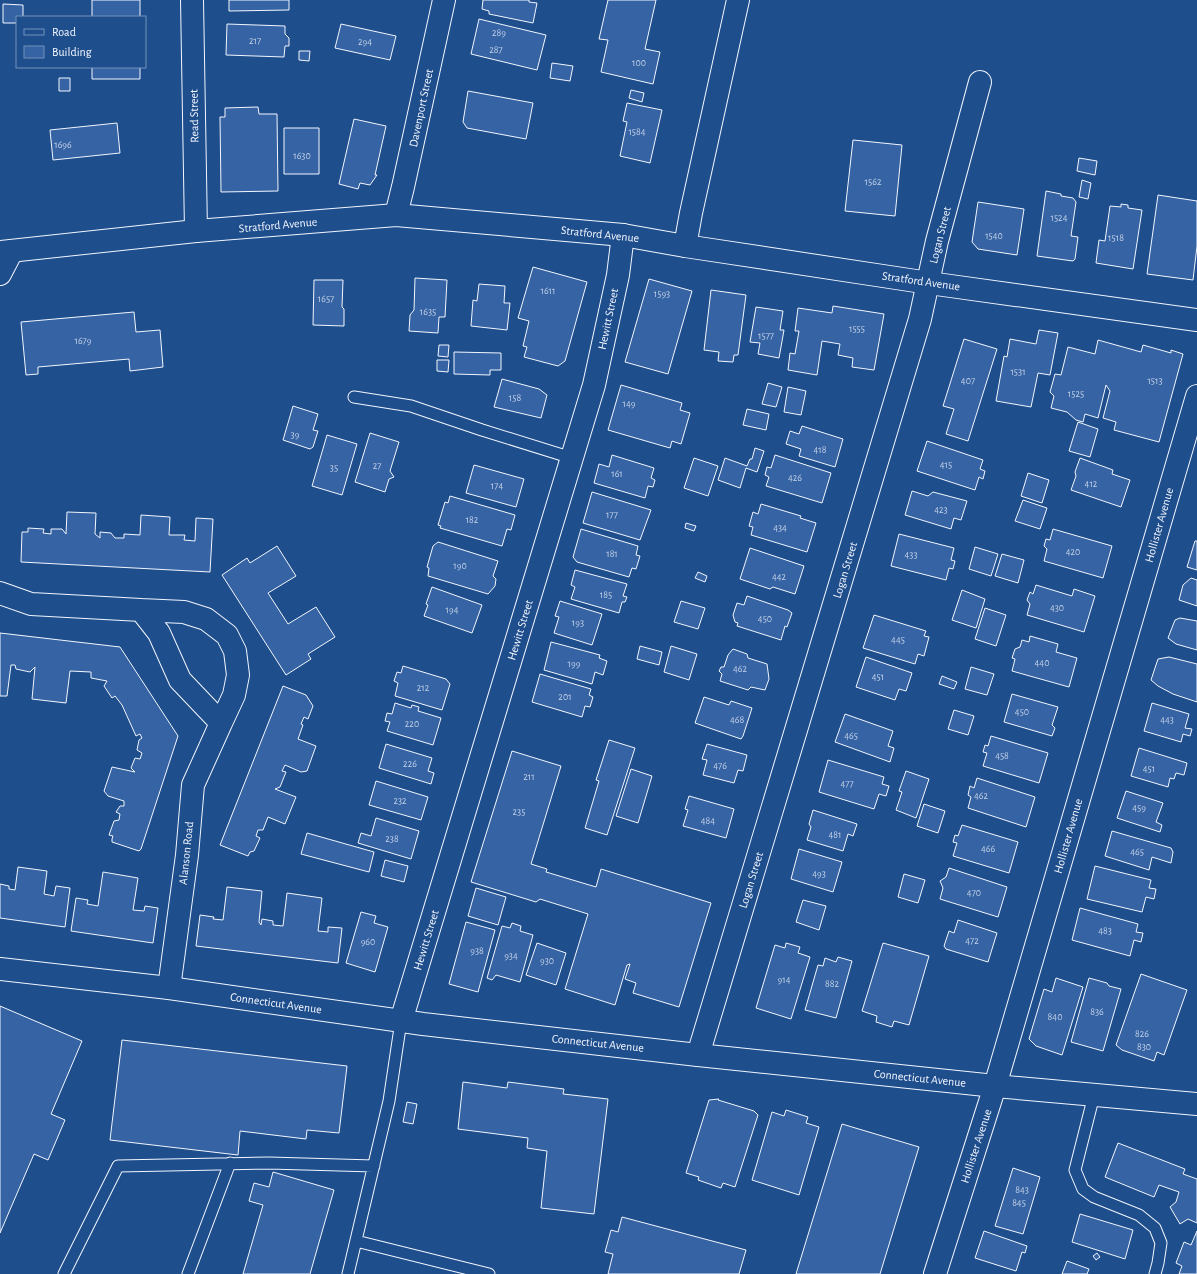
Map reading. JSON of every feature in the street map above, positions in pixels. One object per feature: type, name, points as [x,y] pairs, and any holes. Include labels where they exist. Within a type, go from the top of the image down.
[{"type":"street","name":"Read Street","points":[[192,0],[196,231]]},
{"type":"street","name":"Davenport Street","points":[[396,215],[444,0]]},
{"type":"street","points":[[685,246],[690,213],[738,0]]},
{"type":"street","name":"Logan Street","points":[[698,1055],[920,319],[937,241],[980,82]]},
{"type":"street","name":"Stratford Avenue","points":[[6,252],[196,231],[396,215],[623,235],[685,246],[928,283],[1197,320]]},
{"type":"street","name":"Hewitt Street","points":[[401,1021],[594,385],[618,275],[623,235]]},
{"type":"street","points":[[0,274],[6,252]]},
{"type":"street","name":"Hollister Avenue","points":[[935,1274],[995,1086],[1197,396]]},
{"type":"street","name":"Alanson Road","points":[[0,593],[32,604],[184,612],[206,619],[227,635],[235,652],[238,675],[234,695],[193,785],[187,855],[169,988]]},
{"type":"street","points":[[141,610],[159,632],[180,680],[221,723]]},
{"type":"street","name":"Connecticut Avenue","points":[[0,969],[169,988],[401,1021],[698,1055],[995,1086],[1197,1104]]},
{"type":"lane","points":[[354,397],[411,406],[572,458]]},
{"type":"lane","points":[[348,1274],[389,1102],[401,1021]]},
{"type":"lane","points":[[1094,1095],[1075,1170],[1083,1189],[1094,1197],[1139,1215],[1154,1228],[1161,1243],[1155,1274]]},
{"type":"lane","points":[[64,1274],[118,1166],[269,1162],[374,1166]]},
{"type":"lane","points":[[188,1274],[230,1163]]},
{"type":"lane","points":[[356,1241],[489,1274]]},
{"type":"building","points":[[92,0],[140,0],[140,16],[92,16]]},
{"type":"building","points":[[229,0],[289,0],[289,10],[229,11]]},
{"type":"building","points":[[483,0],[529,0],[529,2],[537,3],[533,23],[489,14],[489,11],[482,9]]},
{"type":"building","points":[[608,0],[656,0],[645,49],[660,52],[653,84],[601,72],[608,40],[599,39]]},
{"type":"building","points":[[3,4],[23,5],[23,16],[16,16],[16,23],[3,23]]},
{"type":"building","points":[[479,19],[546,35],[537,70],[471,54]]},
{"type":"building","points":[[227,24],[285,26],[285,34],[289,38],[289,46],[285,46],[284,57],[226,55]]},
{"type":"building","points":[[341,24],[396,36],[390,60],[335,48]]},
{"type":"building","points":[[299,51],[310,51],[309,61],[299,60]]},
{"type":"building","points":[[552,63],[573,66],[570,81],[550,78]]},
{"type":"building","points":[[92,68],[140,68],[140,79],[92,79]]},
{"type":"building","points":[[59,78],[70,78],[70,91],[59,91]]},
{"type":"building","points":[[631,90],[644,93],[642,102],[629,98]]},
{"type":"building","points":[[468,91],[533,103],[526,139],[467,128],[463,122]]},
{"type":"building","points":[[627,103],[662,110],[650,163],[620,156],[627,122],[623,121]]},
{"type":"building","points":[[258,107],[259,114],[277,114],[278,191],[221,192],[220,117],[225,117],[225,108]]},
{"type":"building","points":[[354,119],[386,126],[375,175],[377,175],[370,185],[360,183],[358,189],[339,184]]},
{"type":"building","points":[[117,123],[120,153],[53,160],[50,130]]},
{"type":"building","points":[[284,128],[319,128],[319,174],[284,174]]},
{"type":"building","points":[[853,140],[902,145],[895,216],[845,211]]},
{"type":"building","points":[[1079,158],[1097,161],[1095,175],[1077,171]]},
{"type":"building","points":[[1082,180],[1091,183],[1088,199],[1079,197]]},
{"type":"building","points":[[1046,191],[1073,198],[1076,202],[1071,236],[1078,237],[1075,259],[1073,261],[1037,256]]},
{"type":"building","points":[[1158,195],[1197,201],[1197,246],[1193,280],[1147,274]]},
{"type":"building","points":[[978,202],[1024,209],[1017,255],[978,249],[972,242]]},
{"type":"building","points":[[1121,204],[1128,205],[1128,208],[1142,210],[1133,269],[1096,263],[1099,240],[1105,241],[1110,206],[1121,207]]},
{"type":"building","points":[[533,267],[587,282],[565,361],[558,366],[524,357],[527,347],[523,346],[529,321],[518,318]]},
{"type":"building","points":[[415,278],[447,280],[445,317],[439,317],[438,333],[409,331],[410,315],[414,310]]},
{"type":"building","points":[[649,279],[692,291],[668,374],[625,362]]},
{"type":"building","points":[[314,280],[343,280],[342,307],[344,309],[344,326],[313,325]]},
{"type":"building","points":[[479,284],[505,286],[504,303],[510,303],[507,330],[471,326],[473,300],[477,301]]},
{"type":"building","points":[[711,290],[746,295],[738,355],[734,355],[733,362],[718,361],[719,352],[704,350]]},
{"type":"building","points":[[833,306],[884,314],[874,370],[852,367],[853,358],[838,355],[840,344],[822,341],[817,375],[788,370],[790,353],[795,354],[799,331],[795,331],[798,308],[832,313]]},
{"type":"building","points":[[756,307],[783,311],[780,330],[784,330],[779,358],[758,354],[760,343],[750,342]]},
{"type":"building","points":[[134,312],[136,332],[160,330],[163,367],[130,371],[129,359],[38,367],[38,374],[26,375],[21,322]]},
{"type":"building","points":[[1039,330],[1058,333],[1050,375],[1038,373],[1031,407],[996,401],[1004,356],[1007,357],[1010,339],[1036,344]]},
{"type":"building","points":[[964,339],[997,349],[968,441],[946,434],[954,409],[943,406]]},
{"type":"building","points":[[1098,340],[1141,352],[1143,345],[1171,353],[1171,350],[1183,354],[1159,442],[1114,430],[1116,422],[1103,418],[1110,391],[1106,385],[1098,418],[1085,414],[1083,422],[1076,420],[1067,412],[1051,408],[1054,396],[1050,392],[1055,374],[1061,375],[1068,347],[1095,354]]},
{"type":"building","points":[[439,345],[449,345],[448,357],[438,356]]},
{"type":"building","points":[[454,352],[501,353],[501,370],[490,370],[490,375],[454,374]]},
{"type":"building","points":[[437,360],[449,360],[448,372],[437,371]]},
{"type":"building","points":[[502,379],[539,389],[547,395],[541,418],[494,407]]},
{"type":"building","points":[[768,383],[782,387],[776,407],[762,404]]},
{"type":"building","points":[[621,385],[682,403],[680,410],[690,413],[681,444],[672,441],[670,448],[608,430]]},
{"type":"building","points":[[788,387],[806,391],[801,415],[784,412]]},
{"type":"building","points":[[293,406],[318,414],[313,430],[318,431],[313,447],[310,449],[283,440]]},
{"type":"building","points":[[747,409],[769,414],[766,430],[743,425]]},
{"type":"building","points":[[1078,422],[1098,429],[1090,457],[1069,451]]},
{"type":"building","points":[[802,426],[843,439],[835,467],[799,456],[801,449],[786,444],[790,431],[799,434]]},
{"type":"building","points":[[370,433],[399,442],[390,471],[394,477],[389,479],[385,492],[355,482]]},
{"type":"building","points":[[327,435],[357,444],[342,495],[312,486]]},
{"type":"building","points":[[927,441],[983,460],[980,469],[985,471],[983,479],[979,477],[975,490],[917,471]]},
{"type":"building","points":[[755,448],[764,451],[757,472],[746,468],[740,488],[718,480],[725,458],[747,466],[750,459],[752,459]]},
{"type":"building","points":[[612,455],[654,468],[651,478],[655,480],[653,487],[648,486],[645,498],[594,483],[599,464],[609,467]]},
{"type":"building","points":[[775,455],[831,473],[822,503],[766,486],[769,477],[765,475],[767,467],[771,468]]},
{"type":"building","points":[[694,458],[718,466],[708,496],[684,488]]},
{"type":"building","points":[[1080,458],[1113,470],[1112,474],[1130,480],[1121,507],[1071,490]]},
{"type":"building","points":[[474,465],[524,479],[516,507],[466,493]]},
{"type":"building","points":[[1028,473],[1049,480],[1042,503],[1021,496]]},
{"type":"building","points":[[912,491],[928,496],[933,492],[967,501],[961,520],[954,518],[951,529],[905,515]]},
{"type":"building","points":[[592,492],[651,510],[640,540],[583,523]]},
{"type":"building","points":[[450,496],[515,515],[511,530],[507,529],[502,546],[440,528],[441,526],[438,525],[445,502],[448,503]]},
{"type":"building","points":[[1023,500],[1047,508],[1040,529],[1015,521]]},
{"type":"building","points":[[761,504],[801,516],[800,518],[816,523],[807,552],[751,535],[753,527],[749,526],[753,512],[758,514]]},
{"type":"building","points":[[67,512],[96,513],[95,534],[100,538],[100,532],[111,533],[115,538],[124,538],[124,534],[140,535],[141,515],[170,517],[169,535],[185,535],[184,540],[195,541],[196,518],[213,519],[210,572],[21,562],[22,532],[28,532],[28,528],[44,529],[43,533],[51,534],[51,529],[62,529],[66,534]]},
{"type":"building","points":[[686,523],[696,526],[694,531],[685,528]]},
{"type":"building","points":[[581,529],[638,546],[636,555],[640,556],[636,569],[632,568],[629,577],[577,562],[573,557]]},
{"type":"building","points":[[1053,529],[1112,546],[1103,578],[1044,561],[1047,549],[1044,546],[1046,539],[1050,540]]},
{"type":"building","points":[[899,534],[954,548],[951,560],[955,561],[953,569],[949,568],[946,580],[891,566]]},
{"type":"building","points":[[1195,541],[1197,541],[1197,570],[1187,567]]},
{"type":"building","points":[[438,542],[498,561],[493,576],[496,579],[495,586],[488,594],[428,576],[429,568],[427,567],[433,546]]},
{"type":"building","points":[[277,546],[296,576],[268,593],[288,624],[316,607],[335,637],[308,654],[311,659],[286,675],[222,575],[247,558],[250,563]]},
{"type":"building","points":[[975,547],[998,554],[991,576],[969,569]]},
{"type":"building","points":[[750,548],[804,566],[795,594],[773,587],[770,589],[740,579]]},
{"type":"building","points":[[1002,554],[1024,560],[1018,583],[995,576]]},
{"type":"building","points":[[575,570],[627,584],[623,596],[627,597],[625,602],[622,602],[619,613],[571,599],[575,587],[571,585]]},
{"type":"building","points":[[698,572],[707,576],[705,582],[695,578]]},
{"type":"building","points":[[1191,578],[1197,580],[1197,606],[1179,600],[1183,585]]},
{"type":"building","points":[[1036,585],[1072,596],[1074,589],[1095,596],[1084,632],[1027,615],[1030,604],[1027,600],[1030,592],[1033,594]]},
{"type":"building","points":[[432,587],[482,605],[472,633],[424,616],[428,605],[426,604]]},
{"type":"building","points":[[962,590],[985,599],[976,628],[952,620]]},
{"type":"building","points":[[747,596],[788,610],[792,613],[787,627],[785,626],[781,640],[737,626],[738,623],[735,622],[733,615],[737,603],[744,605]]},
{"type":"building","points":[[560,601],[602,614],[592,645],[554,633],[559,617],[555,616]]},
{"type":"building","points":[[681,601],[705,608],[698,629],[674,622]]},
{"type":"building","points":[[985,608],[1006,615],[996,646],[975,639]]},
{"type":"building","points":[[874,615],[926,631],[924,636],[929,637],[924,656],[918,654],[915,664],[863,648]]},
{"type":"building","points":[[1180,618],[1197,621],[1197,650],[1176,644],[1168,638],[1175,620]]},
{"type":"building","points":[[0,633],[120,647],[178,736],[141,849],[139,851],[112,842],[113,836],[109,835],[114,821],[119,820],[120,814],[116,812],[120,806],[124,806],[124,801],[108,796],[104,791],[112,767],[135,772],[131,768],[135,758],[140,759],[142,753],[137,750],[139,740],[142,738],[140,734],[136,736],[122,705],[115,696],[112,698],[104,686],[107,681],[91,678],[91,672],[70,671],[66,703],[32,699],[35,667],[30,672],[16,669],[15,665],[11,665],[7,696],[0,696]]},
{"type":"building","points":[[1030,636],[1058,644],[1056,652],[1077,658],[1069,687],[1012,671],[1015,659],[1012,658],[1015,649],[1020,647],[1022,640],[1029,642]]},
{"type":"building","points":[[551,642],[600,655],[599,658],[607,661],[603,675],[595,672],[592,684],[544,670]]},
{"type":"building","points":[[640,646],[662,652],[659,665],[637,659]]},
{"type":"building","points":[[671,646],[697,654],[689,680],[664,672]]},
{"type":"building","points":[[733,649],[747,654],[748,658],[767,664],[769,679],[765,690],[751,687],[748,690],[720,681],[722,674],[719,671],[721,667],[724,667],[728,655]]},
{"type":"building","points":[[866,657],[912,673],[906,691],[899,689],[895,700],[856,687]]},
{"type":"building","points":[[1169,657],[1197,664],[1197,702],[1173,694],[1158,686],[1151,680],[1158,659]]},
{"type":"building","points":[[403,666],[446,679],[450,684],[442,710],[395,696],[398,683],[394,681],[397,672],[401,673]]},
{"type":"building","points":[[971,667],[994,674],[987,695],[965,689]]},
{"type":"building","points":[[540,674],[591,689],[589,695],[593,697],[590,707],[585,706],[582,717],[532,702]]},
{"type":"building","points":[[942,676],[957,682],[954,689],[939,684]]},
{"type":"building","points":[[283,686],[306,695],[313,706],[308,719],[304,717],[298,739],[316,746],[307,771],[301,772],[285,765],[282,771],[286,772],[280,787],[275,789],[296,797],[285,824],[268,817],[263,830],[258,830],[256,836],[260,838],[254,851],[250,852],[248,856],[220,845]]},
{"type":"building","points":[[1012,694],[1058,707],[1052,725],[1055,728],[1052,736],[1004,722]]},
{"type":"building","points":[[704,697],[729,705],[731,701],[752,708],[741,739],[695,723]]},
{"type":"building","points":[[395,703],[411,708],[412,705],[419,707],[418,711],[441,718],[433,745],[387,731],[390,722],[385,721],[387,713],[392,714]]},
{"type":"building","points":[[1152,703],[1189,714],[1185,728],[1192,729],[1190,736],[1183,734],[1181,742],[1144,731]]},
{"type":"building","points":[[954,710],[974,716],[968,735],[948,729]]},
{"type":"building","points":[[845,714],[893,731],[888,746],[894,748],[890,762],[835,742]]},
{"type":"building","points":[[991,736],[1048,753],[1039,783],[983,766],[987,753],[983,752],[985,745],[988,746]]},
{"type":"building","points":[[609,740],[635,748],[607,835],[585,828],[599,781],[596,780]]},
{"type":"building","points":[[386,744],[432,758],[428,771],[434,773],[431,784],[379,768]]},
{"type":"building","points":[[707,744],[747,755],[743,771],[738,770],[734,783],[703,775],[707,760],[702,759]]},
{"type":"building","points":[[1139,748],[1187,763],[1184,775],[1176,773],[1174,779],[1170,778],[1168,787],[1131,776]]},
{"type":"building","points":[[512,751],[561,766],[531,864],[547,869],[546,872],[596,887],[601,869],[711,903],[679,1007],[633,993],[636,983],[625,979],[630,964],[627,965],[615,1005],[565,989],[588,914],[540,899],[536,902],[471,882]]},
{"type":"building","points":[[828,760],[884,777],[882,784],[889,786],[886,796],[879,794],[874,809],[819,792]]},
{"type":"building","points":[[631,769],[652,776],[638,823],[616,816]]},
{"type":"building","points":[[906,771],[929,779],[916,818],[896,810],[902,792],[899,791]]},
{"type":"building","points":[[977,778],[1035,797],[1026,827],[968,808],[971,797],[968,795],[970,786],[974,788]]},
{"type":"building","points":[[376,781],[428,797],[421,820],[369,805]]},
{"type":"building","points":[[1126,791],[1163,803],[1156,822],[1162,825],[1160,832],[1117,818]]},
{"type":"building","points":[[689,796],[734,809],[726,838],[683,826],[688,810],[685,809]]},
{"type":"building","points":[[924,804],[945,811],[938,833],[917,826]]},
{"type":"building","points":[[813,810],[857,824],[853,836],[848,834],[843,851],[807,840],[811,827],[809,824]]},
{"type":"building","points":[[376,818],[419,831],[411,859],[358,843],[361,833],[371,836]]},
{"type":"building","points":[[962,825],[1018,842],[1009,873],[953,856],[957,843],[953,842],[955,835],[958,836]]},
{"type":"building","points":[[1112,831],[1171,848],[1173,852],[1171,863],[1152,857],[1149,870],[1105,856]]},
{"type":"building","points":[[307,833],[374,852],[369,872],[301,854]]},
{"type":"building","points":[[799,849],[842,862],[833,892],[791,879]]},
{"type":"building","points":[[385,860],[408,866],[404,882],[381,876]]},
{"type":"building","points":[[1095,866],[1151,880],[1149,888],[1156,889],[1154,899],[1146,897],[1142,912],[1087,899]]},
{"type":"building","points":[[18,867],[47,871],[44,894],[54,896],[56,886],[70,888],[65,927],[0,918],[0,884],[9,886],[9,889],[15,890]]},
{"type":"building","points":[[949,868],[1007,887],[998,917],[940,899],[943,888],[940,881],[946,877]]},
{"type":"building","points":[[103,872],[138,878],[133,910],[144,911],[145,906],[158,908],[153,943],[71,931],[76,898],[88,900],[87,904],[98,906]]},
{"type":"building","points":[[904,874],[925,880],[918,903],[898,897]]},
{"type":"building","points":[[227,887],[262,891],[259,922],[261,925],[262,919],[273,921],[273,925],[283,926],[287,893],[322,898],[318,931],[328,932],[328,927],[342,928],[338,963],[196,946],[200,915],[223,920]]},
{"type":"building","points":[[476,888],[506,897],[498,925],[468,916]]},
{"type":"building","points":[[803,900],[826,906],[819,930],[796,922]]},
{"type":"building","points":[[1080,908],[1138,924],[1136,932],[1143,933],[1141,942],[1134,940],[1130,956],[1072,940]]},
{"type":"building","points":[[361,912],[376,916],[374,923],[388,927],[375,972],[346,963]]},
{"type":"building","points":[[958,920],[997,933],[988,962],[946,949],[944,946],[949,931],[954,933]]},
{"type":"building","points":[[466,922],[495,930],[478,992],[449,984]]},
{"type":"building","points":[[512,923],[521,926],[520,931],[533,935],[520,982],[496,975],[492,980],[487,978],[502,926],[510,928]]},
{"type":"building","points":[[537,943],[566,953],[556,985],[526,975]]},
{"type":"building","points":[[786,943],[800,947],[798,953],[810,957],[791,1019],[756,1008],[775,945],[785,948]]},
{"type":"building","points":[[883,943],[929,956],[909,1025],[894,1021],[892,1027],[876,1022],[877,1016],[862,1011]]},
{"type":"building","points":[[838,957],[852,961],[836,1018],[805,1010],[818,965],[823,966],[825,958],[836,962]]},
{"type":"building","points":[[1141,974],[1187,990],[1164,1055],[1157,1052],[1154,1061],[1122,1050],[1116,1045]]},
{"type":"building","points":[[1056,978],[1083,987],[1062,1055],[1036,1046],[1029,1039],[1044,989],[1052,992]]},
{"type":"building","points":[[1089,978],[1121,989],[1103,1051],[1071,1042]]},
{"type":"building","points":[[0,1006],[82,1041],[51,1114],[65,1120],[48,1160],[34,1154],[0,1233]]},
{"type":"building","points":[[122,1040],[347,1066],[339,1133],[307,1130],[306,1139],[240,1131],[238,1155],[110,1140]]},
{"type":"building","points":[[463,1082],[507,1088],[508,1082],[564,1089],[563,1094],[608,1099],[594,1214],[541,1208],[547,1151],[527,1148],[528,1138],[458,1129]]},
{"type":"building","points":[[719,1099],[718,1100],[754,1111],[758,1115],[735,1187],[723,1183],[721,1188],[698,1180],[699,1177],[686,1173],[709,1100]]},
{"type":"building","points":[[407,1102],[417,1104],[413,1124],[403,1122]]},
{"type":"building","points":[[786,1110],[808,1117],[806,1123],[819,1127],[799,1195],[752,1180],[772,1112],[784,1116]]},
{"type":"building","points":[[842,1124],[919,1147],[880,1274],[796,1274]]},
{"type":"building","points":[[1118,1143],[1185,1169],[1183,1174],[1197,1179],[1197,1223],[1188,1219],[1180,1224],[1170,1207],[1176,1202],[1179,1192],[1159,1185],[1154,1197],[1105,1177]]},
{"type":"building","points":[[1013,1168],[1040,1177],[1023,1234],[995,1226]]},
{"type":"building","points":[[273,1172],[334,1190],[310,1274],[243,1274],[263,1205],[249,1201],[254,1183],[269,1187]]},
{"type":"building","points":[[1080,1214],[1133,1230],[1125,1259],[1072,1242]]},
{"type":"building","points":[[622,1217],[746,1250],[739,1274],[608,1274],[613,1254],[605,1252],[611,1230],[618,1232]]},
{"type":"building","points":[[984,1231],[1027,1246],[1025,1253],[1022,1252],[1016,1271],[975,1258]]},
{"type":"building","points":[[1197,1231],[1197,1274],[1179,1274],[1182,1266],[1176,1263],[1184,1242],[1191,1245]]},
{"type":"building","points":[[1097,1253],[1100,1257],[1096,1260],[1093,1256]]},
{"type":"building","points":[[1067,1261],[1089,1269],[1087,1274],[1062,1274]]}]
